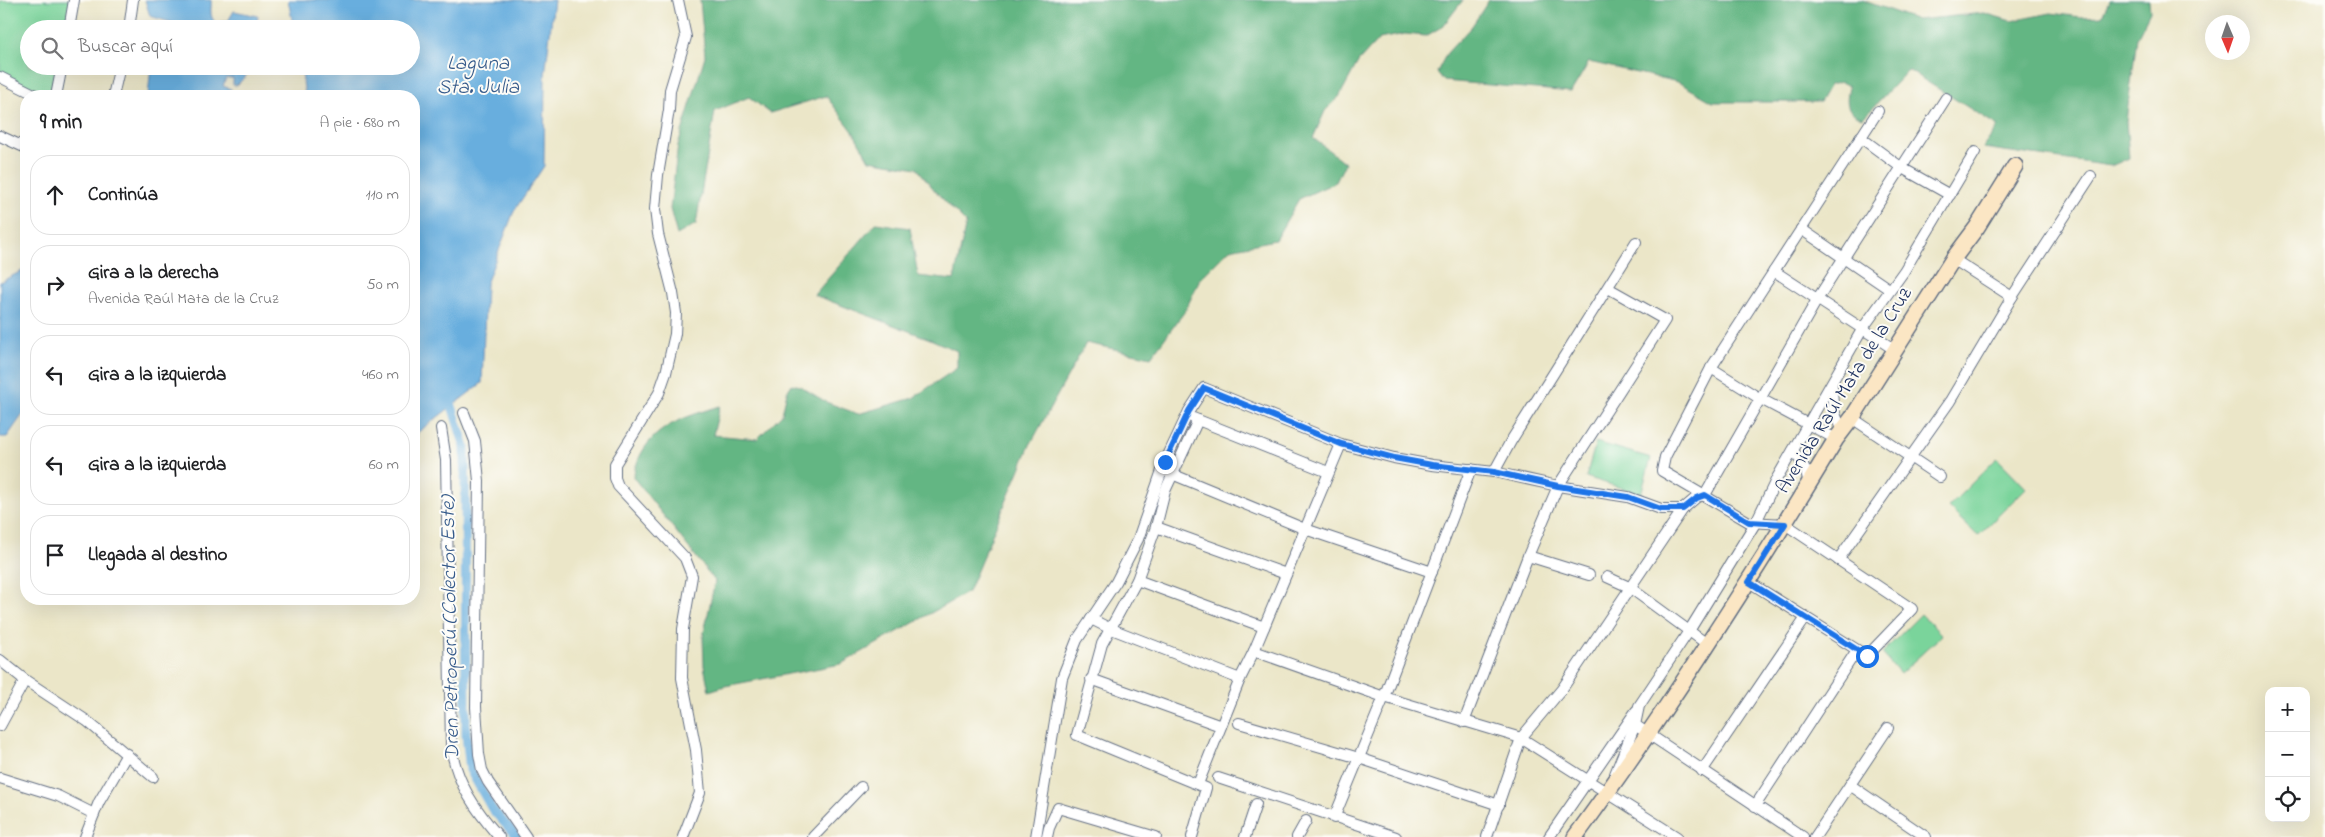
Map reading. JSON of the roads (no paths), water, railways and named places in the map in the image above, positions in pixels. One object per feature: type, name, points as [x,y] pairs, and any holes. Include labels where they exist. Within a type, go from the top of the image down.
[{"type":"street","points":[[71,20],[74,0]]},
{"type":"street","points":[[130,20],[133,0]]},
{"type":"street","points":[[678,0],[686,37],[670,90],[669,110],[658,175],[655,209],[658,234],[673,292],[676,313],[675,334],[666,373],[659,393],[653,406],[620,452],[614,472],[618,486],[685,558],[692,576],[683,629],[682,678],[696,750],[700,792],[683,837]]},
{"type":"street","points":[[57,90],[60,75]]},
{"type":"street","points":[[114,90],[118,75]]},
{"type":"street","points":[[0,77],[26,90]]},
{"type":"street","points":[[1487,837],[1520,738],[1562,689],[1683,509],[1697,498],[1705,495],[1818,298],[1946,98]]},
{"type":"street","points":[[1749,582],[1805,619],[1867,656],[1912,609],[1785,524],[1749,522],[1662,471],[1665,457],[1711,368],[1878,111]]},
{"type":"street","points":[[0,136],[20,145]]},
{"type":"street","points":[[1860,137],[1902,168],[1950,195]]},
{"type":"street","points":[[1549,837],[1689,631],[1756,522],[1793,451],[1862,328],[1904,271],[1975,152]]},
{"type":"street","name":"Avenida Raúl Mata de la Cruz","points":[[1575,837],[1648,735],[1749,582],[1839,436],[2015,166]]},
{"type":"street","points":[[1838,560],[1950,401],[2012,297],[2091,176]]},
{"type":"street","points":[[1801,229],[1889,289]]},
{"type":"street","points":[[1494,472],[1511,441],[1636,242]]},
{"type":"street","points":[[1953,259],[2012,297]]},
{"type":"street","points":[[1774,271],[1895,350]]},
{"type":"street","points":[[1464,722],[1528,556],[1558,486],[1665,320],[1608,288]]},
{"type":"street","points":[[1711,368],[1759,398],[1809,424],[1839,436]]},
{"type":"street","points":[[1832,382],[1831,393],[1839,436]]},
{"type":"street","points":[[1036,837],[1062,678],[1077,640],[1116,582],[1138,539],[1162,470],[1187,416],[1204,388],[1341,444],[1404,459],[1471,468],[1558,486],[1628,497],[1661,509],[1683,509]]},
{"type":"street","points":[[464,413],[475,441],[479,481],[476,707],[479,754],[482,770],[488,782],[526,837]]},
{"type":"street","points":[[1187,416],[1328,472]]},
{"type":"street","points":[[1852,418],[1940,477]]},
{"type":"street","points":[[1192,837],[1206,788],[1077,735],[1091,679],[1109,628],[1137,580],[1156,527],[1165,491],[1198,420]]},
{"type":"street","points":[[441,428],[446,460],[451,747],[454,763],[464,791],[472,804],[499,837]]},
{"type":"street","points":[[1198,784],[1240,679],[1254,651],[1341,444]]},
{"type":"street","points":[[1793,451],[1801,460],[1807,473],[1808,486]]},
{"type":"street","points":[[1334,818],[1384,697],[1471,468]]},
{"type":"street","points":[[1162,470],[1305,529],[1432,572]]},
{"type":"street","points":[[1156,527],[1286,574]]},
{"type":"street","points":[[1528,556],[1589,575]]},
{"type":"street","points":[[1607,577],[1629,587],[1707,644]]},
{"type":"street","points":[[1137,580],[1264,627]]},
{"type":"street","points":[[1091,619],[1109,628],[1240,679]]},
{"type":"street","points":[[1702,771],[1805,619]]},
{"type":"street","points":[[1755,806],[1857,650]]},
{"type":"street","points":[[1254,651],[1384,697],[1520,738],[1677,837]]},
{"type":"street","points":[[0,660],[25,680],[87,721],[153,778]]},
{"type":"street","points":[[1091,679],[1221,726]]},
{"type":"street","points":[[0,726],[25,680]]},
{"type":"street","points":[[1607,793],[1635,725],[1639,706]]},
{"type":"street","points":[[1238,723],[1359,758],[1499,805]]},
{"type":"street","points":[[1635,725],[1803,837]]},
{"type":"street","points":[[1815,837],[1888,728]]},
{"type":"street","points":[[85,837],[94,814],[127,754]]},
{"type":"street","points":[[0,778],[58,796],[94,814]]},
{"type":"street","points":[[1218,778],[1396,837]]},
{"type":"street","points":[[1850,785],[1926,837]]},
{"type":"street","points":[[813,837],[861,787]]},
{"type":"street","points":[[1245,837],[1256,804]]},
{"type":"street","points":[[1047,837],[1058,808],[1156,837]]},
{"type":"street","points":[[1297,837],[1306,821]]},
{"type":"street","points":[[1780,837],[1787,828]]},
{"type":"water","points":[[145,0],[211,0],[211,15],[214,20],[163,20],[150,16]]},
{"type":"water","name":"Laguna Sta. Julia","points":[[288,0],[554,0],[545,75],[544,166],[514,211],[486,284],[482,383],[420,431],[420,90],[304,90],[302,75],[420,75],[420,20],[292,20]]},
{"type":"water","points":[[234,11],[258,16],[257,20],[229,20]]},
{"type":"water","points":[[150,75],[247,75],[237,85],[233,85],[233,78],[226,78],[223,86],[231,90],[149,90]]},
{"type":"water","points":[[20,272],[20,419],[7,437],[0,437],[0,282]]},
{"type":"waterway","name":"Dren Petroperú (Colector Este)","points":[[452,406],[465,447],[466,735],[470,770],[492,809],[517,837]]}]
